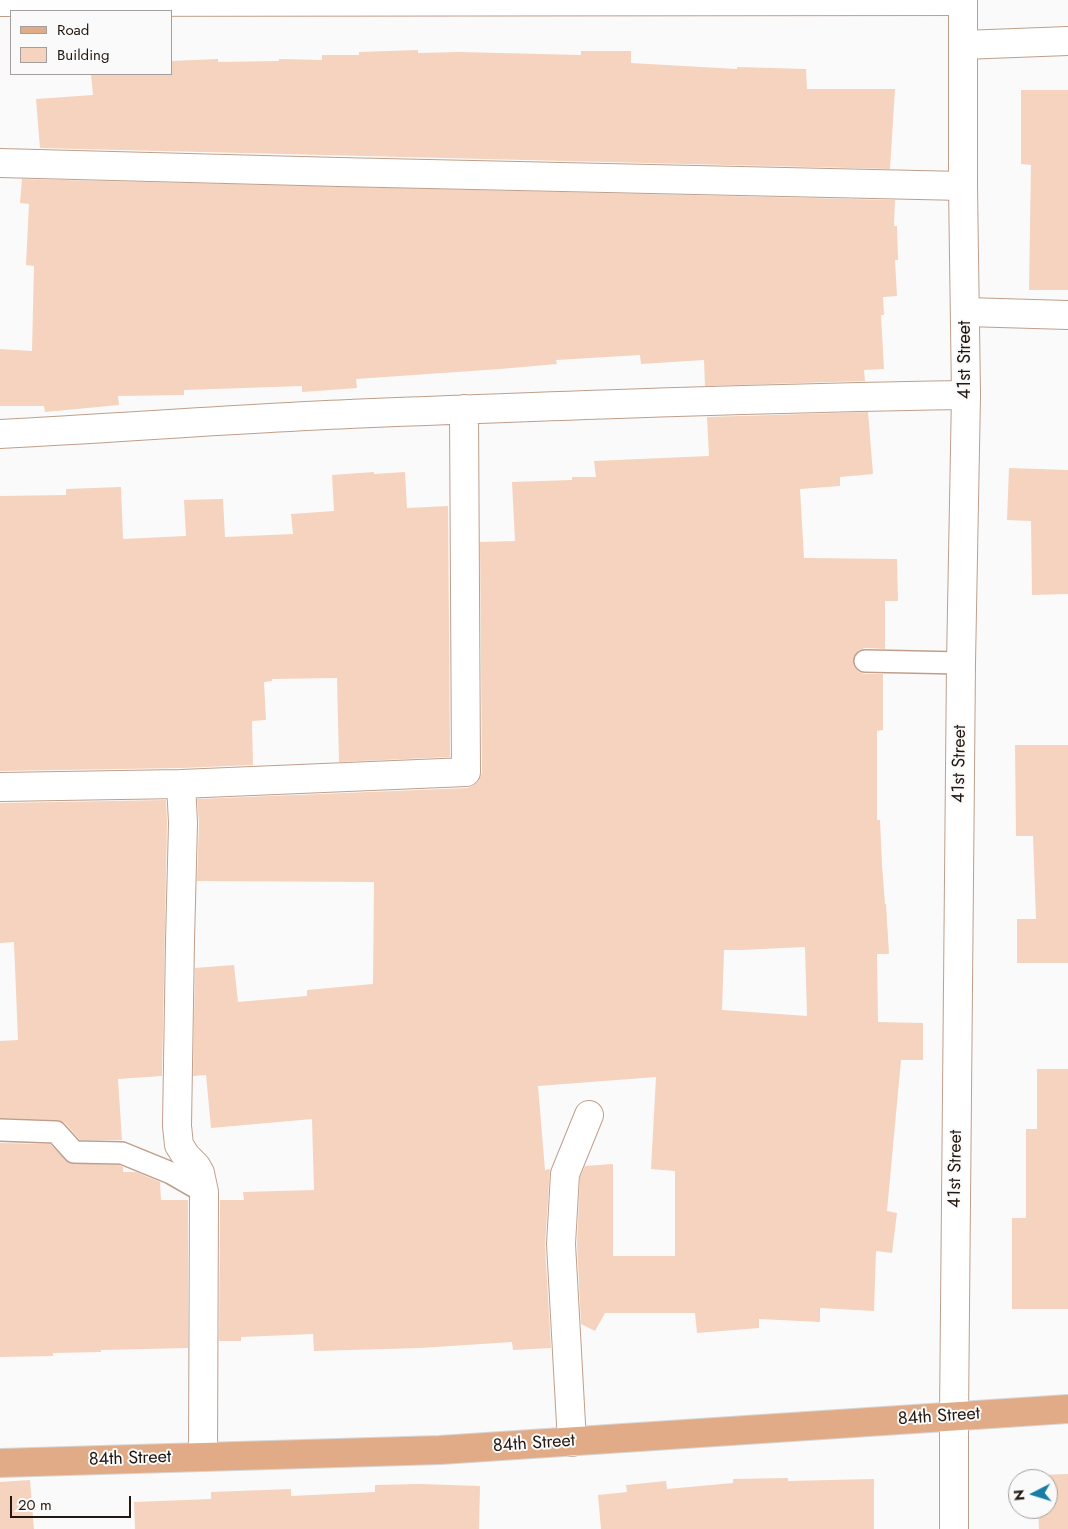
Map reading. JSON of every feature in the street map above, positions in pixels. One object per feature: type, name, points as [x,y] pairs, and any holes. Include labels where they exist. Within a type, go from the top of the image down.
[{"type":"main road","name":"84th Street","points":[[0,1462],[440,1450],[1068,1409]]},
{"type":"street","points":[[0,2],[964,1]]},
{"type":"street","name":"41st Street","points":[[954,1529],[961,663],[966,396],[963,186],[964,1]]},
{"type":"street","points":[[963,45],[1068,42]]},
{"type":"street","points":[[0,163],[963,186]]},
{"type":"street","points":[[966,312],[1068,315]]},
{"type":"street","points":[[0,434],[464,409],[823,397],[966,396]]},
{"type":"street","points":[[0,787],[181,784],[466,772],[464,409]]},
{"type":"street","points":[[181,784],[183,823],[178,1126],[179,1145],[200,1173],[204,1192],[203,1457]]},
{"type":"street","points":[[572,1442],[561,1244],[565,1174],[589,1116]]},
{"type":"lane","points":[[865,662],[961,663]]},
{"type":"lane","points":[[0,1130],[56,1132],[74,1152],[122,1153],[171,1173],[204,1192]]},
{"type":"building","points":[[418,50],[418,53],[459,52],[581,55],[581,51],[631,51],[631,63],[737,69],[737,67],[806,69],[807,89],[895,89],[890,169],[40,148],[36,99],[93,95],[91,75],[172,75],[172,61],[218,59],[218,62],[279,61],[279,59],[322,60],[322,55],[359,55],[359,52]]},
{"type":"building","points":[[1021,90],[1068,90],[1068,290],[1029,290],[1031,165],[1021,164]]},
{"type":"building","points":[[22,179],[895,200],[894,226],[897,226],[898,260],[895,260],[897,296],[883,297],[884,315],[881,315],[884,369],[864,370],[865,381],[705,386],[704,360],[641,364],[640,355],[556,360],[557,364],[500,369],[356,379],[357,388],[302,392],[302,386],[184,390],[184,395],[118,396],[119,405],[45,412],[44,406],[0,406],[0,349],[32,351],[34,266],[26,265],[29,204],[20,203]]},
{"type":"building","points":[[868,412],[873,474],[840,477],[840,486],[800,489],[804,558],[897,559],[898,601],[885,601],[885,649],[865,648],[859,650],[853,660],[854,667],[859,672],[883,674],[883,730],[877,731],[877,820],[880,820],[889,954],[877,954],[878,1022],[923,1023],[923,1060],[901,1060],[887,1211],[897,1213],[892,1253],[876,1251],[874,1311],[820,1308],[820,1322],[759,1319],[759,1328],[697,1333],[695,1313],[605,1313],[595,1331],[581,1324],[577,1244],[580,1177],[585,1166],[613,1164],[613,1256],[675,1256],[675,1171],[651,1169],[656,1077],[538,1086],[545,1170],[550,1169],[545,1245],[551,1348],[513,1350],[512,1342],[420,1348],[314,1351],[313,1334],[241,1337],[241,1341],[219,1341],[220,1200],[244,1200],[243,1192],[314,1190],[312,1119],[211,1128],[206,1075],[193,1076],[195,968],[234,965],[238,1002],[307,996],[307,990],[373,984],[374,882],[197,881],[199,823],[197,799],[467,788],[474,785],[479,780],[482,772],[480,542],[515,541],[512,482],[572,480],[572,477],[596,477],[594,461],[709,456],[707,417]],"holes":[[[805,947],[807,1016],[722,1010],[724,950]]]},
{"type":"building","points":[[1009,468],[1068,470],[1068,594],[1032,595],[1031,521],[1007,520]]},
{"type":"building","points":[[374,472],[374,474],[405,472],[407,508],[448,506],[450,757],[339,762],[337,678],[272,679],[272,681],[264,682],[266,720],[252,721],[253,765],[0,771],[0,496],[66,495],[66,489],[121,487],[123,539],[186,536],[184,500],[223,499],[225,537],[293,534],[291,514],[334,511],[332,475]]},
{"type":"building","points":[[1015,745],[1068,745],[1068,963],[1017,963],[1017,919],[1036,919],[1033,836],[1016,836]]},
{"type":"building","points":[[166,800],[162,1076],[118,1079],[122,1140],[80,1140],[65,1123],[57,1120],[0,1118],[0,1041],[18,1040],[14,942],[0,943],[0,803]]},
{"type":"building","points":[[1037,1069],[1068,1069],[1068,1309],[1012,1309],[1012,1218],[1026,1218],[1026,1129],[1037,1129]]},
{"type":"building","points":[[0,1143],[50,1144],[69,1163],[119,1165],[123,1167],[123,1172],[136,1172],[160,1182],[161,1200],[188,1200],[188,1348],[101,1350],[101,1352],[53,1353],[53,1356],[0,1357]]},
{"type":"building","points":[[1058,1474],[1068,1474],[1068,1529],[1039,1529],[1038,1519],[1058,1519]]},
{"type":"building","points":[[788,1478],[788,1481],[874,1479],[874,1529],[601,1529],[598,1495],[627,1492],[626,1485],[666,1481],[667,1489],[733,1483],[733,1479]]},
{"type":"building","points":[[30,1480],[34,1529],[0,1529],[0,1482]]},
{"type":"building","points":[[375,1485],[480,1486],[479,1529],[135,1529],[134,1502],[211,1499],[211,1492],[291,1489],[291,1496],[375,1492]]}]
